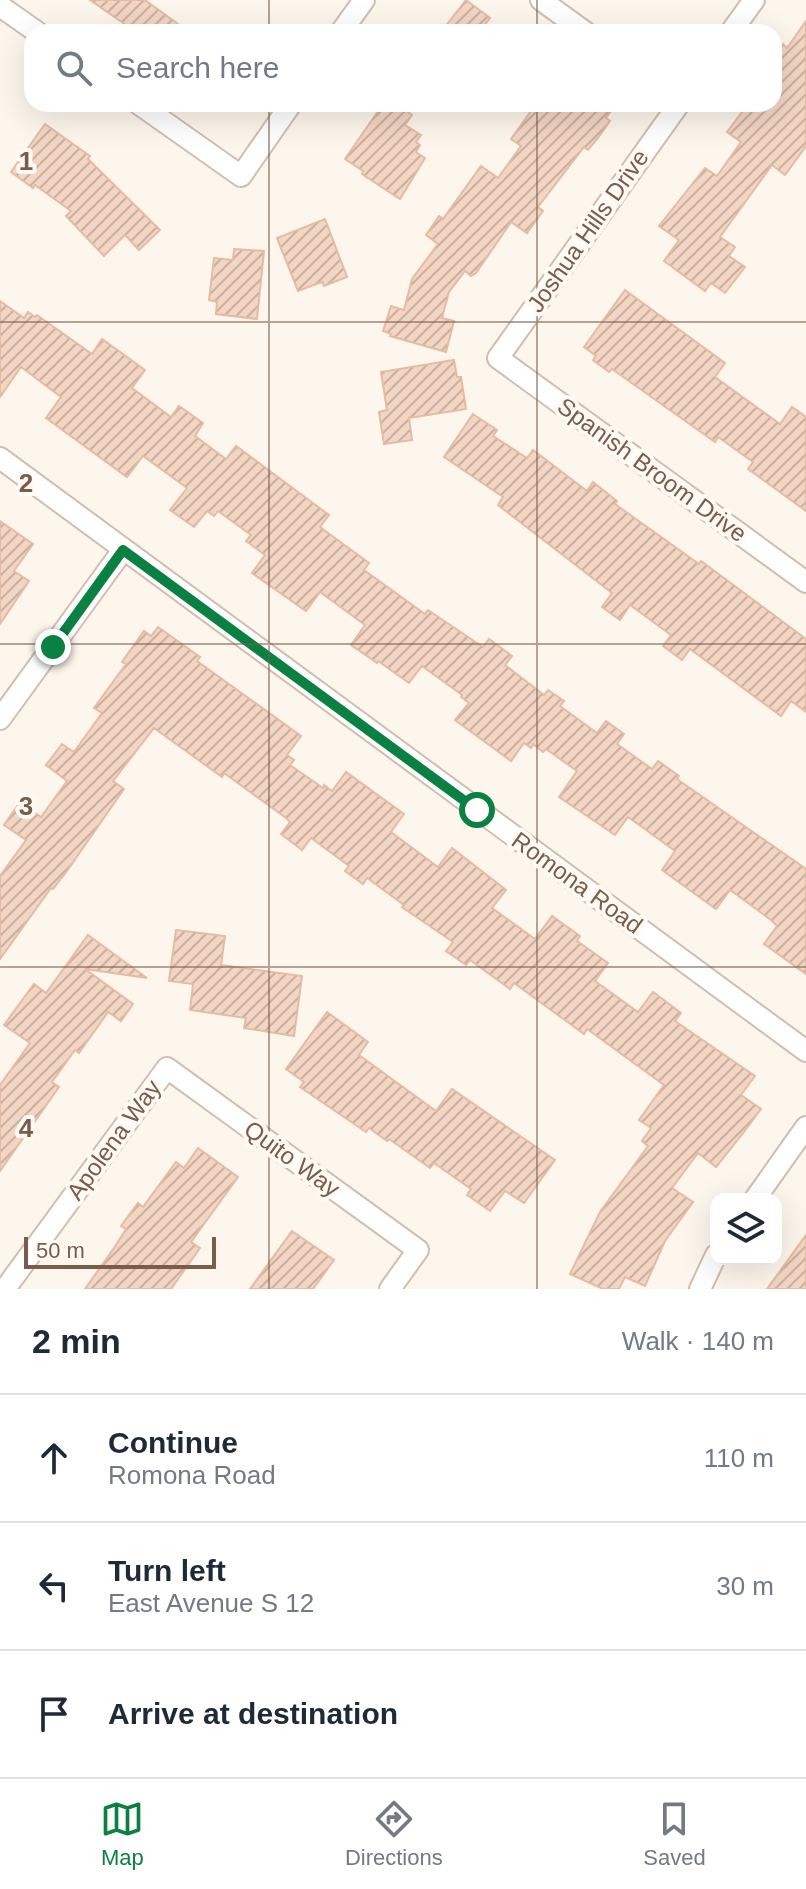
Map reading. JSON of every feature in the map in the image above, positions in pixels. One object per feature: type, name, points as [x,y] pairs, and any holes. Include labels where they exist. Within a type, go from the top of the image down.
[{"type":"street","points":[[347,24],[364,0]]},
{"type":"street","points":[[541,0],[574,24]]},
{"type":"street","points":[[737,24],[754,0]]},
{"type":"street","points":[[0,6],[26,24]]},
{"type":"street","points":[[150,112],[241,176],[285,112]]},
{"type":"street","name":"Joshua Hills Drive","points":[[498,358],[673,112]]},
{"type":"street","name":"Spanish Broom Drive","points":[[498,358],[806,582]]},
{"type":"street","name":"Romona Road","points":[[0,458],[806,1051]]},
{"type":"street","points":[[0,719],[123,550]]},
{"type":"street","name":"Quito Way","points":[[167,1068],[418,1250],[390,1289]]},
{"type":"street","name":"Apolena Way","points":[[5,1289],[167,1068]]},
{"type":"street","points":[[759,1193],[806,1127]]},
{"type":"street","points":[[700,1289],[711,1265]]},
{"type":"building","points":[[90,0],[145,0],[178,24],[124,24]]},
{"type":"building","points":[[466,0],[490,18],[485,24],[447,24]]},
{"type":"building","points":[[806,21],[806,146],[785,175],[772,165],[720,237],[735,247],[729,256],[745,267],[725,293],[711,283],[705,291],[664,261],[679,240],[659,226],[705,168],[717,176],[741,142],[727,132],[742,112],[782,112],[782,45],[787,48]]},
{"type":"building","points":[[377,112],[408,112],[412,115],[405,125],[421,135],[416,142],[420,145],[416,152],[425,158],[400,199],[345,159]]},
{"type":"building","points":[[530,112],[610,112],[606,118],[610,121],[598,138],[588,150],[584,147],[538,207],[543,211],[527,233],[511,222],[476,273],[471,276],[465,271],[449,292],[442,318],[454,321],[446,352],[390,336],[383,331],[391,306],[404,310],[412,279],[438,244],[426,235],[439,216],[443,219],[481,166],[498,178],[521,146],[511,139]]},
{"type":"building","points":[[45,124],[90,156],[88,159],[160,230],[139,250],[125,235],[104,256],[66,216],[71,211],[11,172]]},
{"type":"building","points":[[325,219],[347,277],[298,291],[277,238]]},
{"type":"building","points":[[234,249],[264,251],[257,319],[216,314],[217,302],[209,300],[214,258],[233,260]]},
{"type":"building","points":[[625,290],[725,363],[715,377],[780,424],[792,407],[806,417],[806,511],[748,469],[753,462],[718,437],[715,442],[612,369],[609,372],[593,360],[596,356],[584,347]]},
{"type":"building","points":[[0,301],[24,318],[28,312],[35,317],[37,315],[92,354],[102,339],[145,370],[132,388],[171,417],[179,406],[203,423],[195,436],[226,459],[236,446],[329,515],[320,527],[369,563],[364,570],[425,614],[428,610],[483,647],[489,639],[512,656],[505,665],[544,695],[548,690],[564,701],[560,706],[597,733],[606,721],[624,734],[617,744],[652,769],[658,761],[679,776],[677,779],[806,869],[806,974],[764,944],[777,926],[730,890],[716,909],[662,870],[675,851],[628,817],[615,835],[559,797],[577,771],[546,749],[543,752],[533,744],[531,748],[524,743],[511,761],[455,720],[469,703],[462,695],[422,666],[409,683],[351,645],[365,625],[320,592],[306,611],[252,573],[265,555],[246,541],[251,535],[218,511],[214,516],[207,511],[194,527],[170,510],[187,488],[143,456],[127,477],[46,418],[61,397],[21,367],[0,397]]},
{"type":"building","points":[[454,360],[457,377],[461,377],[466,409],[409,418],[412,440],[384,444],[379,412],[387,410],[381,372]]},
{"type":"building","points":[[473,414],[497,430],[493,436],[527,458],[533,450],[587,491],[593,482],[617,501],[615,504],[699,564],[701,561],[806,639],[806,712],[791,701],[781,716],[690,649],[682,660],[663,646],[671,635],[630,605],[620,620],[602,607],[612,593],[498,505],[503,497],[444,457]]},
{"type":"building","points":[[0,521],[33,544],[14,571],[29,581],[0,624]]},
{"type":"building","points":[[158,627],[200,657],[197,661],[301,736],[287,755],[294,760],[290,765],[332,791],[346,772],[404,814],[391,832],[438,867],[452,848],[506,890],[492,908],[535,939],[552,916],[580,936],[577,941],[608,963],[595,981],[638,1012],[653,992],[681,1013],[675,1021],[755,1076],[741,1095],[761,1109],[744,1132],[716,1167],[698,1153],[672,1188],[693,1202],[665,1241],[645,1286],[625,1277],[619,1289],[603,1289],[570,1274],[600,1212],[648,1146],[642,1141],[651,1128],[639,1120],[664,1085],[587,1029],[584,1034],[514,983],[510,989],[470,960],[466,965],[446,951],[453,942],[367,878],[363,884],[345,871],[349,866],[311,838],[302,850],[281,834],[290,822],[286,818],[154,728],[113,781],[124,789],[0,959],[0,876],[26,840],[4,825],[20,802],[41,817],[67,781],[46,765],[62,744],[74,752],[102,713],[94,708],[126,664],[122,662],[144,631],[151,636]]},
{"type":"building","points":[[176,930],[225,936],[221,965],[302,976],[294,1036],[244,1028],[246,1018],[190,1010],[193,984],[169,981]]},
{"type":"building","points":[[88,935],[147,978],[85,969],[133,1004],[121,1021],[108,1012],[79,1053],[75,1050],[52,1082],[59,1087],[0,1171],[0,1085],[30,1043],[4,1025],[34,984],[46,993]]},
{"type":"building","points":[[327,1012],[368,1042],[359,1055],[436,1111],[452,1089],[555,1160],[524,1203],[505,1191],[490,1211],[467,1195],[471,1189],[434,1163],[430,1168],[389,1139],[387,1141],[369,1128],[366,1132],[300,1087],[304,1082],[286,1069]]},
{"type":"building","points":[[198,1148],[238,1177],[191,1242],[200,1248],[171,1289],[85,1289],[126,1229],[121,1226],[138,1203],[143,1207],[176,1162],[184,1168]]},
{"type":"building","points":[[292,1231],[334,1260],[313,1289],[250,1289]]},
{"type":"building","points":[[806,1235],[806,1289],[767,1289]]},
{"type":"route","points":[[53,647],[123,550],[477,810]]}]
